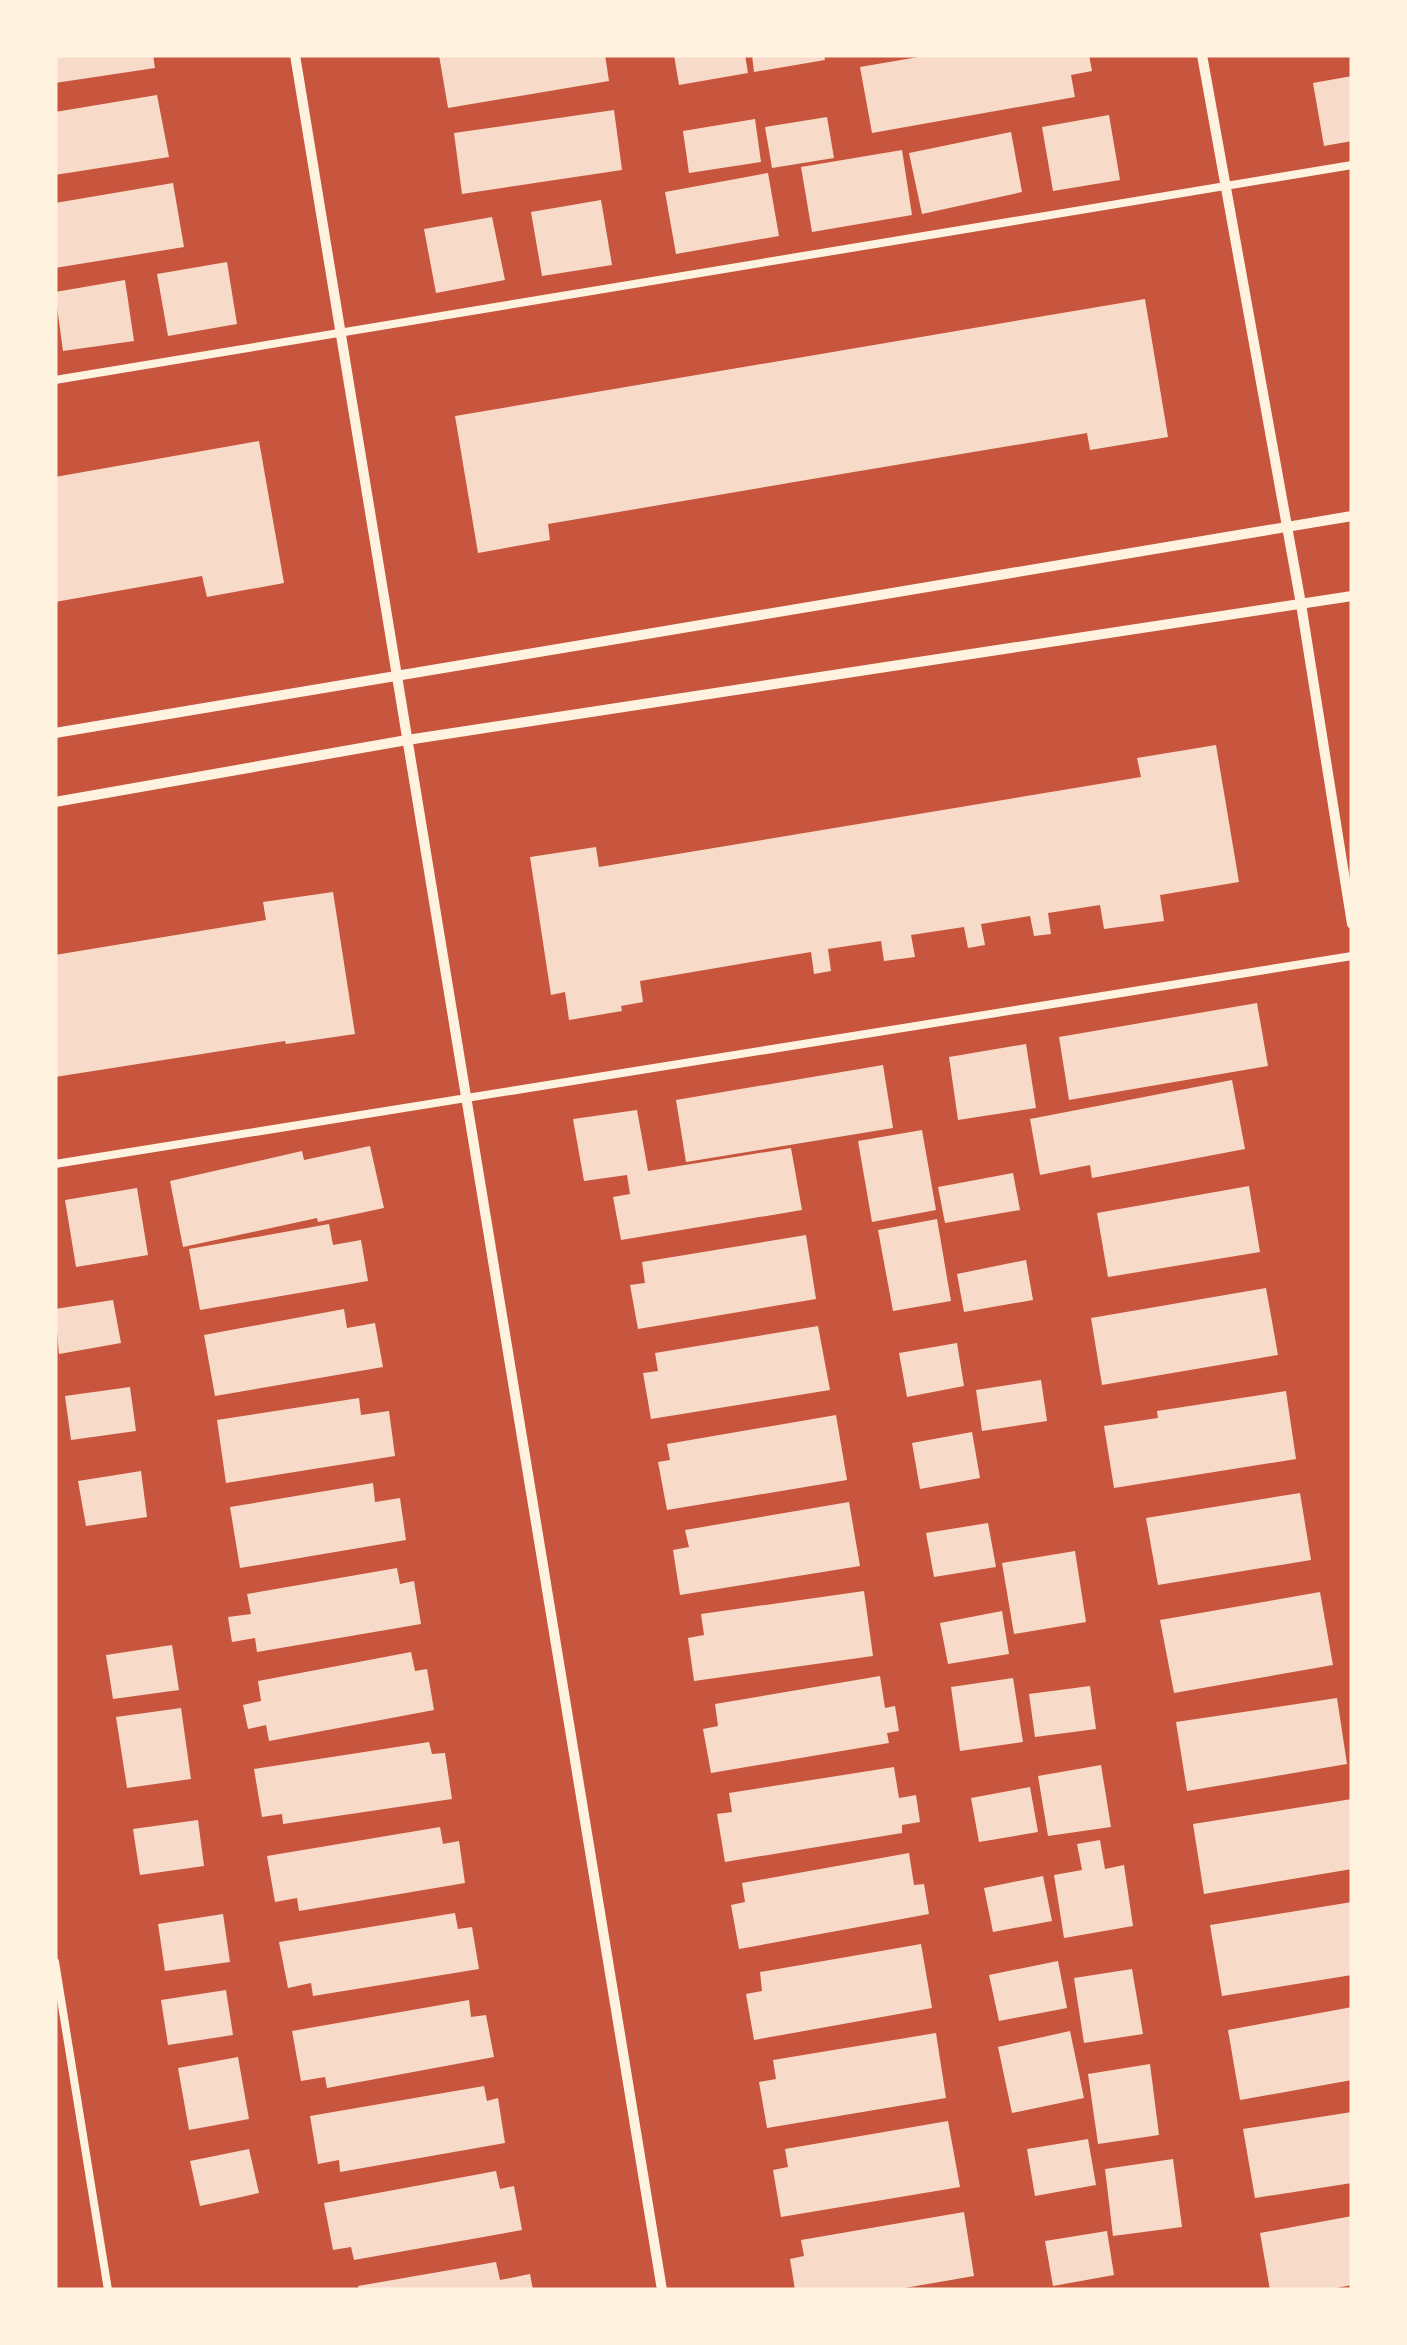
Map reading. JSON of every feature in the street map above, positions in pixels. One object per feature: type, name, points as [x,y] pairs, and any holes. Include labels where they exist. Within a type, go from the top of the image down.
[{"type":"street","points":[[294,55],[662,2290]]},
{"type":"street","points":[[1202,55],[1301,604],[1352,924]]},
{"type":"street","points":[[55,733],[1352,516]]},
{"type":"street","points":[[55,802],[407,740],[1352,596]]},
{"type":"lane","points":[[55,380],[1352,165]]},
{"type":"lane","points":[[55,1164],[1352,956]]},
{"type":"lane","points":[[55,1962],[108,2290]]},
{"type":"building","points":[[55,55],[153,55],[155,68],[55,83]]},
{"type":"building","points":[[439,55],[605,55],[609,81],[448,108]]},
{"type":"building","points":[[674,55],[745,55],[748,73],[679,85]]},
{"type":"building","points":[[752,55],[824,55],[825,60],[754,72]]},
{"type":"building","points":[[930,55],[1089,55],[1092,71],[1071,75],[1075,97],[872,133],[860,67]]},
{"type":"building","points":[[1352,76],[1352,141],[1324,146],[1313,83]]},
{"type":"building","points":[[157,95],[169,157],[55,175],[55,112]]},
{"type":"building","points":[[614,110],[622,170],[462,194],[454,133]]},
{"type":"building","points":[[1109,115],[1120,180],[1053,191],[1042,127]]},
{"type":"building","points":[[827,117],[834,158],[772,168],[765,127]]},
{"type":"building","points":[[755,119],[761,162],[689,173],[683,131]]},
{"type":"building","points":[[1011,132],[1022,192],[922,214],[909,153]]},
{"type":"building","points":[[902,150],[912,215],[812,232],[801,167]]},
{"type":"building","points":[[768,173],[779,236],[676,254],[665,192]]},
{"type":"building","points":[[173,183],[184,247],[55,268],[55,203]]},
{"type":"building","points":[[601,200],[612,265],[542,276],[531,212]]},
{"type":"building","points":[[492,217],[505,280],[436,293],[424,229]]},
{"type":"building","points":[[227,262],[237,324],[168,336],[157,274]]},
{"type":"building","points":[[125,280],[134,341],[63,351],[55,292]]},
{"type":"building","points":[[1145,299],[1168,437],[1090,450],[1087,433],[824,477],[548,524],[550,540],[478,553],[455,416]]},
{"type":"building","points":[[259,441],[284,583],[207,597],[202,576],[55,602],[55,477]]},
{"type":"building","points":[[1216,745],[1239,882],[1160,895],[1164,921],[1104,929],[1100,905],[1048,913],[1051,934],[1034,936],[1030,916],[981,924],[985,945],[968,948],[964,927],[911,935],[915,957],[884,961],[881,941],[828,949],[831,971],[814,974],[811,952],[640,981],[643,1002],[621,1006],[622,1011],[569,1020],[565,992],[551,995],[530,857],[596,847],[599,867],[1141,777],[1137,758]]},
{"type":"building","points":[[333,892],[355,1034],[286,1044],[285,1041],[55,1077],[55,955],[266,920],[263,902]]},
{"type":"building","points":[[1257,1003],[1268,1066],[1069,1100],[1059,1037]]},
{"type":"building","points":[[1026,1044],[1036,1108],[958,1120],[949,1057]]},
{"type":"building","points":[[883,1065],[893,1128],[686,1162],[676,1100]]},
{"type":"building","points":[[1232,1080],[1245,1149],[1092,1178],[1090,1165],[1040,1175],[1030,1119]]},
{"type":"building","points":[[637,1110],[648,1171],[791,1148],[802,1210],[621,1240],[613,1197],[630,1194],[627,1175],[584,1181],[573,1119]]},
{"type":"building","points":[[922,1130],[936,1210],[872,1222],[858,1141]]},
{"type":"building","points":[[370,1146],[384,1208],[183,1247],[170,1181],[302,1151],[304,1160]]},
{"type":"building","points":[[1013,1173],[1020,1210],[945,1223],[938,1187]]},
{"type":"building","points":[[1249,1186],[1260,1252],[1108,1277],[1097,1213]]},
{"type":"building","points":[[137,1188],[148,1255],[76,1267],[65,1200]]},
{"type":"building","points":[[937,1219],[951,1301],[893,1311],[878,1230]]},
{"type":"building","points":[[329,1224],[333,1245],[361,1240],[368,1281],[200,1310],[189,1249]]},
{"type":"building","points":[[806,1235],[816,1299],[638,1329],[630,1285],[645,1283],[642,1262]]},
{"type":"building","points":[[1026,1260],[1033,1300],[964,1312],[957,1274]]},
{"type":"building","points":[[1266,1288],[1278,1355],[1102,1385],[1091,1318]]},
{"type":"building","points":[[113,1300],[121,1343],[59,1354],[55,1309]]},
{"type":"building","points":[[344,1309],[347,1328],[375,1323],[383,1367],[215,1396],[204,1335]]},
{"type":"building","points":[[818,1326],[830,1390],[651,1419],[643,1373],[658,1371],[655,1353]]},
{"type":"building","points":[[957,1343],[964,1386],[907,1397],[899,1353]]},
{"type":"building","points":[[1041,1380],[1047,1421],[982,1431],[976,1390]]},
{"type":"building","points":[[130,1387],[136,1431],[71,1440],[65,1396]]},
{"type":"building","points":[[1286,1391],[1296,1459],[1114,1488],[1104,1426],[1158,1418],[1157,1411]]},
{"type":"building","points":[[359,1398],[361,1415],[389,1411],[395,1456],[226,1483],[217,1420]]},
{"type":"building","points":[[836,1415],[847,1480],[667,1510],[658,1462],[670,1460],[667,1444]]},
{"type":"building","points":[[972,1432],[980,1478],[920,1489],[912,1443]]},
{"type":"building","points":[[141,1471],[147,1517],[86,1526],[78,1481]]},
{"type":"building","points":[[373,1483],[375,1502],[400,1498],[406,1540],[240,1568],[230,1507]]},
{"type":"building","points":[[1300,1493],[1311,1560],[1158,1585],[1146,1518]]},
{"type":"building","points":[[849,1502],[860,1566],[680,1595],[673,1550],[689,1547],[685,1530]]},
{"type":"building","points":[[988,1523],[996,1567],[934,1577],[926,1533]]},
{"type":"building","points":[[1075,1551],[1086,1622],[1014,1634],[1002,1563]]},
{"type":"building","points":[[397,1568],[400,1584],[414,1581],[421,1624],[257,1652],[255,1638],[232,1642],[228,1617],[251,1614],[247,1594]]},
{"type":"building","points":[[864,1591],[873,1656],[694,1681],[688,1638],[704,1635],[701,1614]]},
{"type":"building","points":[[1320,1592],[1333,1665],[1174,1693],[1160,1620]]},
{"type":"building","points":[[1002,1611],[1009,1654],[948,1664],[940,1623]]},
{"type":"building","points":[[172,1645],[179,1690],[113,1699],[106,1655]]},
{"type":"building","points":[[411,1652],[415,1671],[427,1669],[434,1710],[269,1741],[266,1725],[248,1729],[243,1705],[261,1701],[258,1681]]},
{"type":"building","points":[[880,1676],[885,1708],[895,1706],[899,1731],[887,1733],[889,1743],[711,1773],[703,1729],[718,1726],[715,1704]]},
{"type":"building","points":[[1013,1678],[1023,1742],[960,1751],[951,1687]]},
{"type":"building","points":[[1090,1686],[1096,1729],[1035,1737],[1029,1694]]},
{"type":"building","points":[[1337,1698],[1347,1764],[1187,1791],[1176,1722]]},
{"type":"building","points":[[181,1708],[191,1779],[127,1788],[116,1717]]},
{"type":"building","points":[[429,1742],[432,1754],[445,1753],[452,1799],[283,1824],[282,1814],[262,1817],[254,1769]]},
{"type":"building","points":[[1101,1765],[1111,1827],[1048,1836],[1038,1776]]},
{"type":"building","points":[[894,1767],[899,1798],[916,1795],[920,1822],[902,1825],[902,1833],[725,1862],[717,1814],[732,1812],[729,1793]]},
{"type":"building","points":[[1030,1787],[1038,1832],[979,1842],[971,1798]]},
{"type":"building","points":[[1352,1799],[1352,1869],[1204,1894],[1193,1824]]},
{"type":"building","points":[[198,1820],[204,1866],[140,1875],[133,1829]]},
{"type":"building","points":[[440,1827],[443,1844],[459,1841],[465,1883],[299,1911],[297,1898],[275,1902],[267,1856]]},
{"type":"building","points":[[1100,1840],[1105,1869],[1124,1865],[1133,1926],[1064,1938],[1054,1875],[1082,1870],[1077,1844]]},
{"type":"building","points":[[909,1853],[914,1885],[924,1884],[929,1914],[739,1949],[731,1905],[745,1902],[742,1883]]},
{"type":"building","points":[[1043,1876],[1052,1921],[993,1932],[984,1888]]},
{"type":"building","points":[[1352,1902],[1352,1975],[1222,1996],[1210,1925]]},
{"type":"building","points":[[455,1913],[458,1929],[472,1927],[479,1969],[313,1996],[311,1983],[288,1988],[279,1942]]},
{"type":"building","points":[[223,1914],[230,1962],[165,1971],[158,1924]]},
{"type":"building","points":[[921,1944],[932,2008],[754,2040],[746,1994],[762,1991],[760,1972]]},
{"type":"building","points":[[1058,1961],[1067,2008],[999,2021],[989,1975]]},
{"type":"building","points":[[1132,1969],[1143,2034],[1084,2043],[1074,1978]]},
{"type":"building","points":[[226,1990],[233,2035],[168,2045],[161,2000]]},
{"type":"building","points":[[469,2000],[471,2017],[486,2015],[494,2057],[327,2088],[325,2077],[301,2081],[292,2031]]},
{"type":"building","points":[[1352,2007],[1352,2080],[1240,2100],[1228,2030]]},
{"type":"building","points":[[1070,2031],[1084,2098],[1012,2113],[998,2047]]},
{"type":"building","points":[[936,2033],[946,2098],[767,2128],[759,2082],[776,2079],[773,2060]]},
{"type":"building","points":[[238,2057],[249,2119],[189,2130],[178,2068]]},
{"type":"building","points":[[1150,2064],[1159,2135],[1098,2144],[1088,2074]]},
{"type":"building","points":[[484,2086],[487,2101],[498,2098],[505,2143],[340,2172],[339,2160],[318,2164],[310,2116]]},
{"type":"building","points":[[1352,2112],[1352,2183],[1255,2198],[1243,2129]]},
{"type":"building","points":[[948,2121],[960,2187],[781,2217],[773,2170],[788,2167],[785,2149]]},
{"type":"building","points":[[1088,2139],[1096,2185],[1035,2196],[1027,2149]]},
{"type":"building","points":[[249,2149],[259,2193],[200,2206],[190,2161]]},
{"type":"building","points":[[1173,2159],[1182,2227],[1113,2236],[1105,2169]]},
{"type":"building","points":[[496,2171],[500,2189],[514,2186],[522,2230],[354,2260],[351,2247],[333,2250],[324,2203]]},
{"type":"building","points":[[964,2212],[974,2276],[893,2290],[795,2290],[790,2259],[804,2256],[801,2240]]},
{"type":"building","points":[[1352,2216],[1352,2285],[1326,2290],[1270,2290],[1260,2233]]},
{"type":"building","points":[[1107,2231],[1114,2275],[1053,2286],[1045,2241]]},
{"type":"building","points":[[496,2262],[500,2280],[530,2274],[533,2290],[359,2290],[358,2286]]}]
